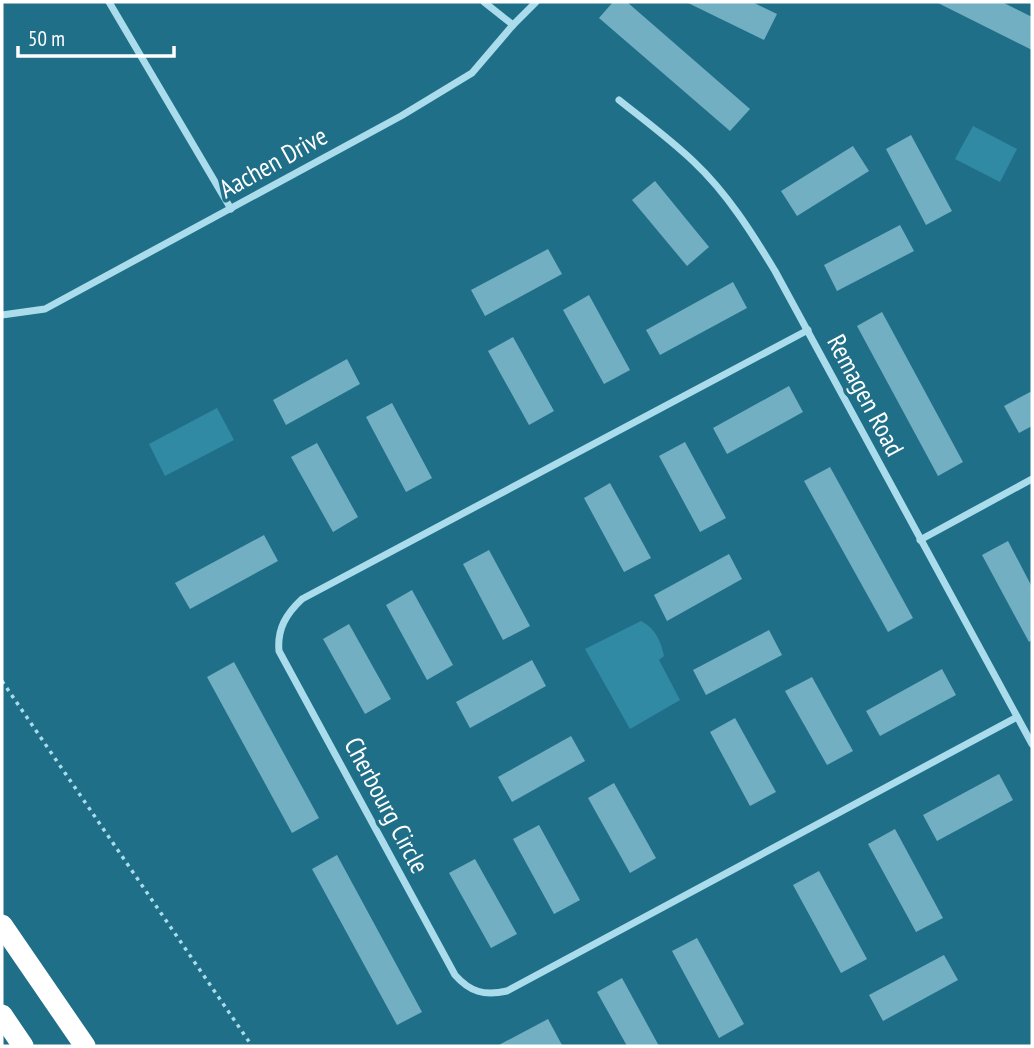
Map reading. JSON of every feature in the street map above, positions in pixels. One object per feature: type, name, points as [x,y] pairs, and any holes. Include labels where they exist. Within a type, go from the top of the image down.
[{"type":"highway","points":[[2,925],[85,1046]]},
{"type":"highway","points":[[2,1015],[23,1046]]},
{"type":"street","points":[[109,2],[231,209]]},
{"type":"street","points":[[484,2],[513,26]]},
{"type":"street","name":"Aachen Drive","points":[[2,315],[45,309],[401,116],[472,73],[536,2]]},
{"type":"street","name":"Remagen Road","points":[[619,100],[661,133],[711,181],[755,239],[808,330],[1032,744]]},
{"type":"street","name":"Cherbourg Circle","points":[[808,330],[302,599],[293,607],[280,629],[279,651],[455,975],[471,989],[481,993],[507,991],[1017,717]]},
{"type":"street","points":[[920,540],[1032,479]]},
{"type":"path","points":[[2,681],[252,1046]]},
{"type":"shaded area","points":[[973,126],[1017,149],[1000,182],[955,159]]},
{"type":"shaded area","points":[[217,408],[234,440],[165,476],[149,444]]},
{"type":"shaded area","points":[[641,621],[654,631],[659,640],[664,656],[659,660],[680,700],[630,729],[585,649]]},
{"type":"building","points":[[613,2],[627,2],[750,109],[730,131],[599,18]]},
{"type":"building","points":[[686,2],[752,2],[777,14],[764,40]]},
{"type":"building","points":[[936,2],[1002,2],[1032,17],[1032,50]]},
{"type":"building","points":[[911,135],[952,211],[926,225],[886,149]]},
{"type":"building","points":[[853,146],[869,171],[797,216],[781,191]]},
{"type":"building","points":[[655,181],[709,247],[687,266],[632,200]]},
{"type":"building","points":[[900,225],[914,251],[837,291],[824,265]]},
{"type":"building","points":[[548,249],[562,274],[485,316],[471,290]]},
{"type":"building","points":[[733,282],[747,308],[660,355],[646,330]]},
{"type":"building","points":[[589,295],[630,370],[604,384],[563,310]]},
{"type":"building","points":[[882,312],[963,462],[938,476],[857,326]]},
{"type":"building","points":[[513,337],[554,411],[529,425],[488,351]]},
{"type":"building","points":[[347,359],[360,384],[286,425],[273,400]]},
{"type":"building","points":[[789,386],[803,412],[727,454],[713,428]]},
{"type":"building","points":[[1032,391],[1032,426],[1019,433],[1004,406]]},
{"type":"building","points":[[392,403],[432,478],[406,492],[366,417]]},
{"type":"building","points":[[685,442],[726,518],[700,532],[659,456]]},
{"type":"building","points":[[317,443],[358,517],[333,532],[291,457]]},
{"type":"building","points":[[830,467],[913,618],[888,632],[804,481]]},
{"type":"building","points":[[610,483],[651,558],[624,572],[584,498]]},
{"type":"building","points":[[264,535],[278,561],[190,609],[175,583]]},
{"type":"building","points":[[1008,541],[1032,587],[1032,640],[1029,642],[982,555]]},
{"type":"building","points":[[489,550],[530,626],[503,640],[463,564]]},
{"type":"building","points":[[729,554],[742,579],[667,621],[654,595]]},
{"type":"building","points":[[412,590],[453,665],[427,680],[386,605]]},
{"type":"building","points":[[349,624],[391,699],[365,714],[323,639]]},
{"type":"building","points":[[769,630],[782,655],[706,695],[693,670]]},
{"type":"building","points":[[532,660],[546,686],[470,728],[456,702]]},
{"type":"building","points":[[234,662],[319,818],[292,833],[207,677]]},
{"type":"building","points":[[942,669],[956,695],[880,736],[866,711]]},
{"type":"building","points":[[812,677],[853,751],[827,765],[785,691]]},
{"type":"building","points":[[735,718],[776,792],[750,806],[710,732]]},
{"type":"building","points":[[571,736],[585,761],[512,802],[498,777]]},
{"type":"building","points":[[999,774],[1013,800],[937,841],[923,815]]},
{"type":"building","points":[[614,783],[656,858],[630,873],[588,798]]},
{"type":"building","points":[[539,825],[580,900],[554,914],[513,839]]},
{"type":"building","points":[[895,829],[943,918],[916,932],[868,844]]},
{"type":"building","points":[[337,855],[422,1012],[397,1025],[312,869]]},
{"type":"building","points":[[475,859],[517,934],[491,948],[449,873]]},
{"type":"building","points":[[819,871],[867,959],[841,973],[793,885]]},
{"type":"building","points":[[697,938],[744,1024],[719,1038],[672,951]]},
{"type":"building","points":[[944,955],[958,980],[883,1021],[869,995]]},
{"type":"building","points":[[622,978],[659,1046],[627,1046],[597,992]]},
{"type":"building","points":[[548,1019],[562,1045],[497,1046]]}]
